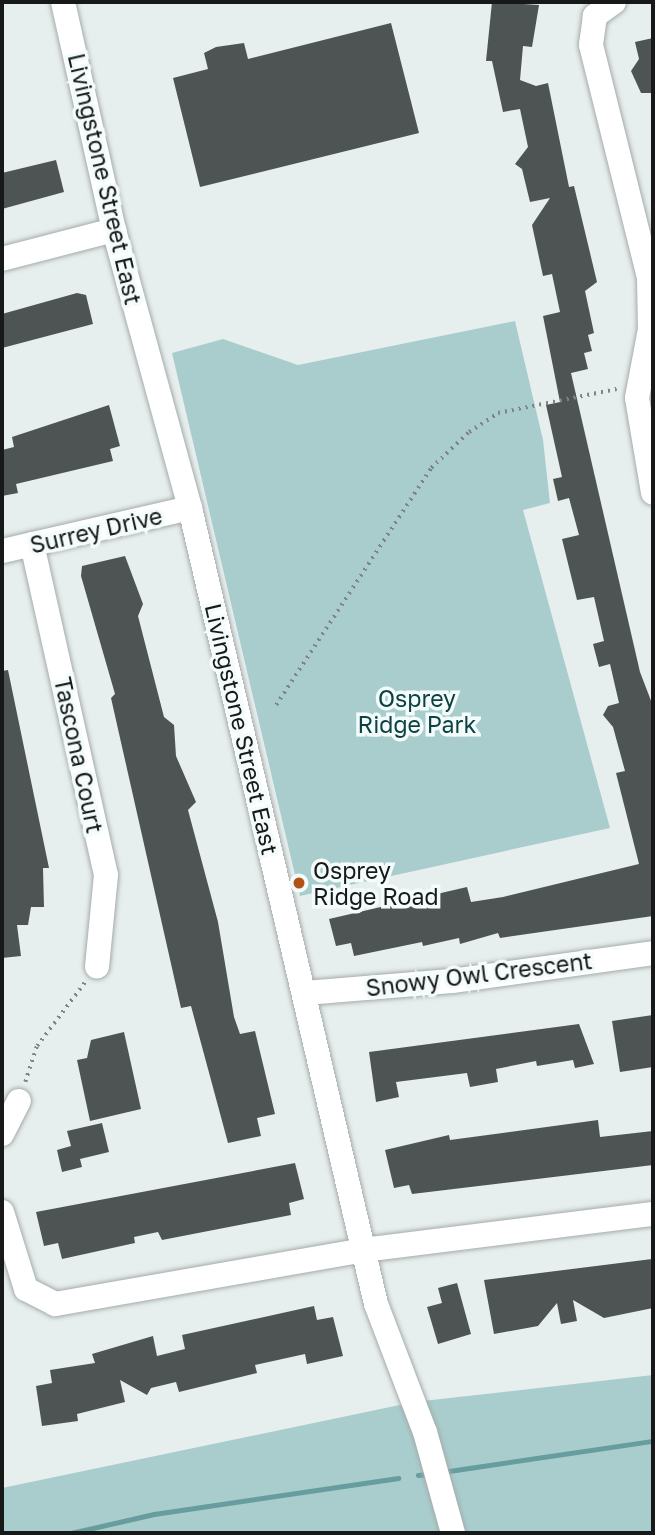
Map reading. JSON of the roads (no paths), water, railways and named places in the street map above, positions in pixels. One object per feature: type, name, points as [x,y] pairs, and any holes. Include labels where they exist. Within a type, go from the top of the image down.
[{"type":"street","name":"Livingstone Street East","points":[[63,2],[114,230],[190,508],[383,1329],[437,1466],[453,1533]]},
{"type":"street","points":[[614,2],[595,16],[591,46],[651,277],[650,329],[640,384],[638,419],[653,493]]},
{"type":"street","points":[[2,258],[114,230]]},
{"type":"street","name":"Surrey Drive","points":[[2,551],[190,508]]},
{"type":"street","name":"Tascona Court","points":[[32,544],[106,875],[97,967]]},
{"type":"street","name":"Snowy Owl Crescent","points":[[305,993],[452,981],[653,953]]},
{"type":"street","points":[[2,1134],[19,1101]]},
{"type":"street","points":[[2,1212],[26,1289],[55,1304],[363,1250],[653,1214]]},
{"type":"waterway","points":[[442,1472],[653,1441]]},
{"type":"waterway","points":[[418,1475],[429,1474]]},
{"type":"waterway","points":[[71,1533],[154,1514],[398,1478]]},
{"type":"place","name":"Osprey Ridge Road","points":[[299,883]]},
{"type":"park label","name":"Osprey Ridge Park","points":[[417,711]]}]
